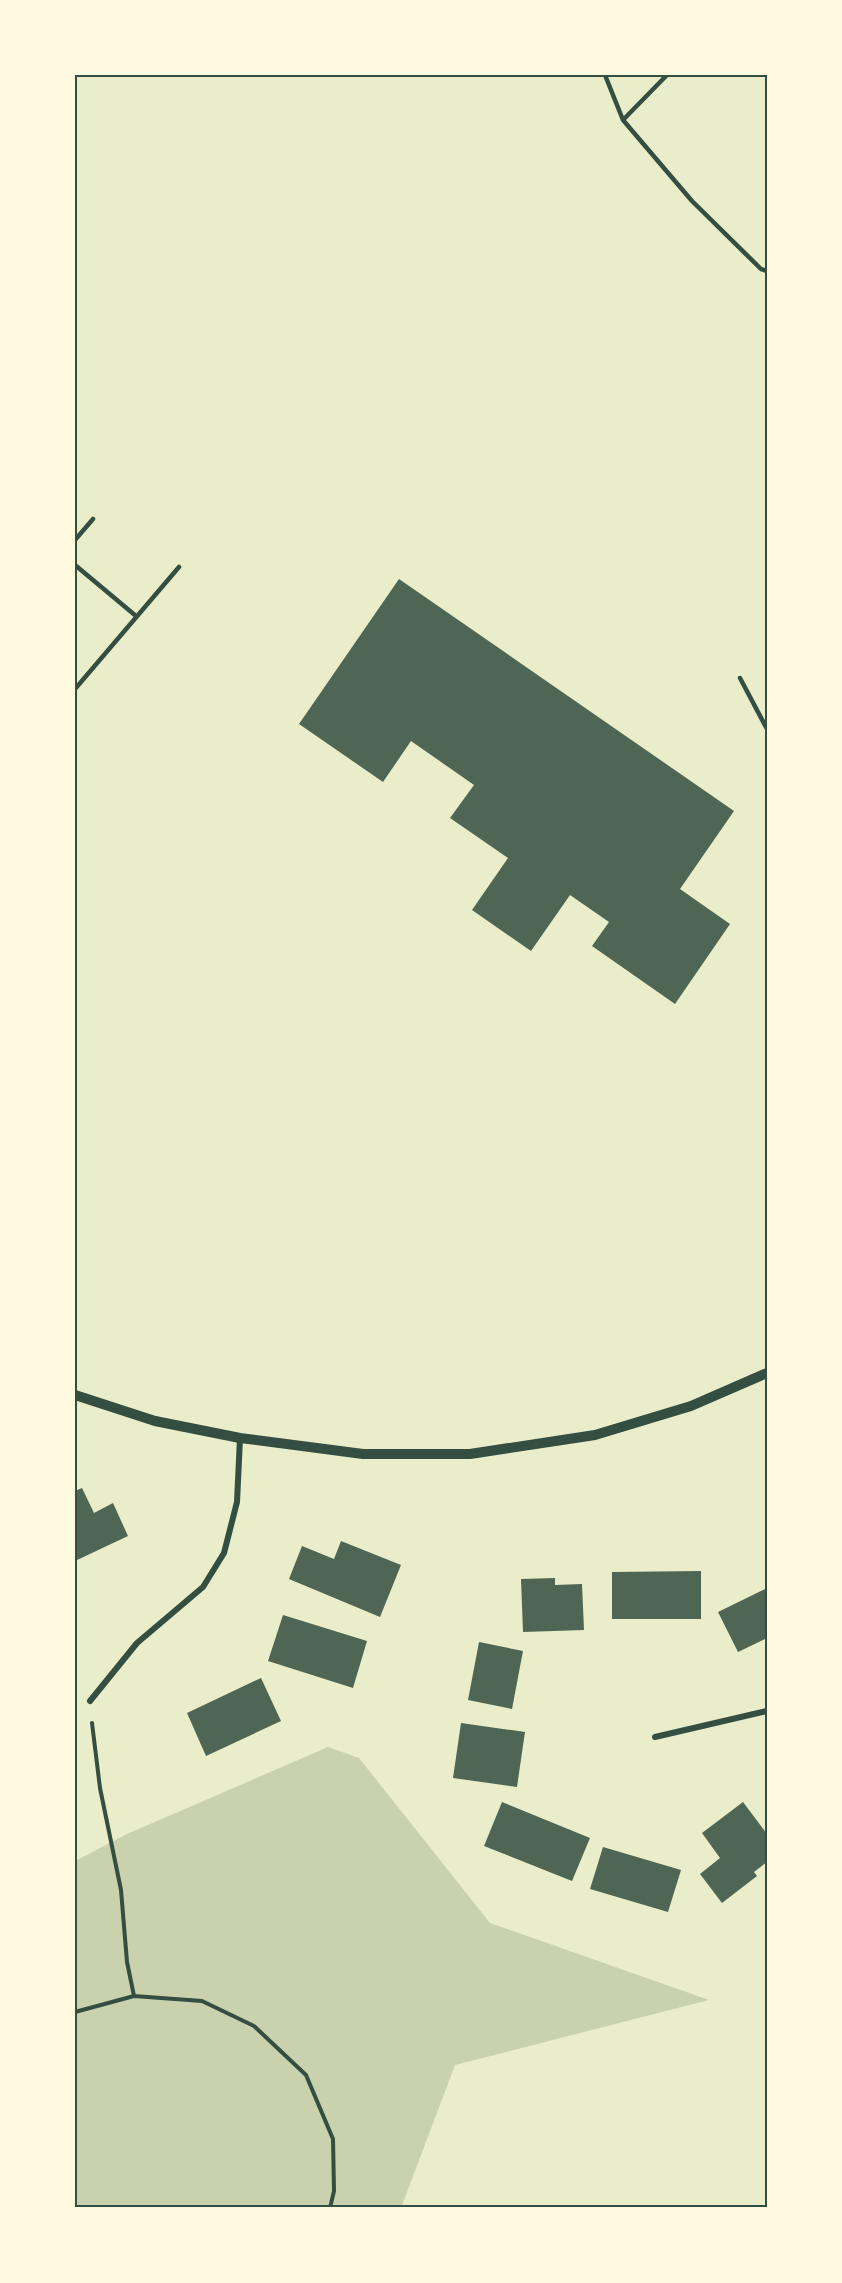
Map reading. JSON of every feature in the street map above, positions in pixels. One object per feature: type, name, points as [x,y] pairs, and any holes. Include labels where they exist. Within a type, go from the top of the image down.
[{"type":"street","points":[[75,1395],[155,1421],[240,1438],[363,1454],[470,1454],[595,1435],[691,1406],[767,1372]]},
{"type":"street","points":[[90,1701],[137,1643],[203,1587],[224,1553],[237,1502],[240,1438]]},
{"type":"street","points":[[655,1737],[767,1711]]},
{"type":"lane","points":[[605,75],[623,120],[692,201],[761,269],[767,271]]},
{"type":"lane","points":[[623,120],[667,75]]},
{"type":"lane","points":[[75,540],[93,519]]},
{"type":"lane","points":[[75,565],[136,616]]},
{"type":"lane","points":[[75,689],[179,567]]},
{"type":"lane","points":[[740,678],[767,729]]},
{"type":"path","points":[[90,1701],[100,1788],[121,1890],[128,1962],[134,1996]]},
{"type":"path","points":[[75,2012],[134,1996],[202,2001],[254,2026],[306,2075],[333,2139],[334,2191],[330,2208]]},
{"type":"green space","points":[[328,1747],[359,1758],[490,1923],[709,2000],[455,2065],[401,2208],[75,2208],[75,1861],[127,1834]]},
{"type":"building","points":[[399,579],[734,811],[680,889],[730,924],[675,1004],[592,946],[609,922],[570,895],[531,951],[472,910],[508,858],[450,818],[474,785],[411,741],[383,782],[299,724]]},
{"type":"building","points":[[82,1488],[94,1513],[113,1503],[128,1536],[75,1561],[75,1491]]},
{"type":"building","points":[[341,1541],[401,1565],[380,1617],[289,1579],[302,1546],[334,1559]]},
{"type":"building","points":[[701,1571],[701,1619],[612,1619],[612,1572]]},
{"type":"building","points":[[555,1578],[555,1585],[582,1584],[584,1630],[523,1632],[521,1579]]},
{"type":"building","points":[[767,1588],[767,1638],[738,1652],[718,1612]]},
{"type":"building","points":[[283,1615],[367,1641],[353,1688],[268,1661]]},
{"type":"building","points":[[479,1642],[523,1651],[512,1709],[468,1700]]},
{"type":"building","points":[[261,1678],[281,1721],[206,1756],[187,1713]]},
{"type":"building","points":[[461,1723],[525,1732],[517,1787],[453,1778]]},
{"type":"building","points":[[502,1802],[590,1838],[572,1881],[484,1846]]},
{"type":"building","points":[[743,1802],[767,1834],[767,1862],[754,1872],[757,1876],[722,1903],[700,1874],[720,1858],[702,1833]]},
{"type":"building","points":[[603,1847],[681,1870],[668,1912],[590,1889]]}]
